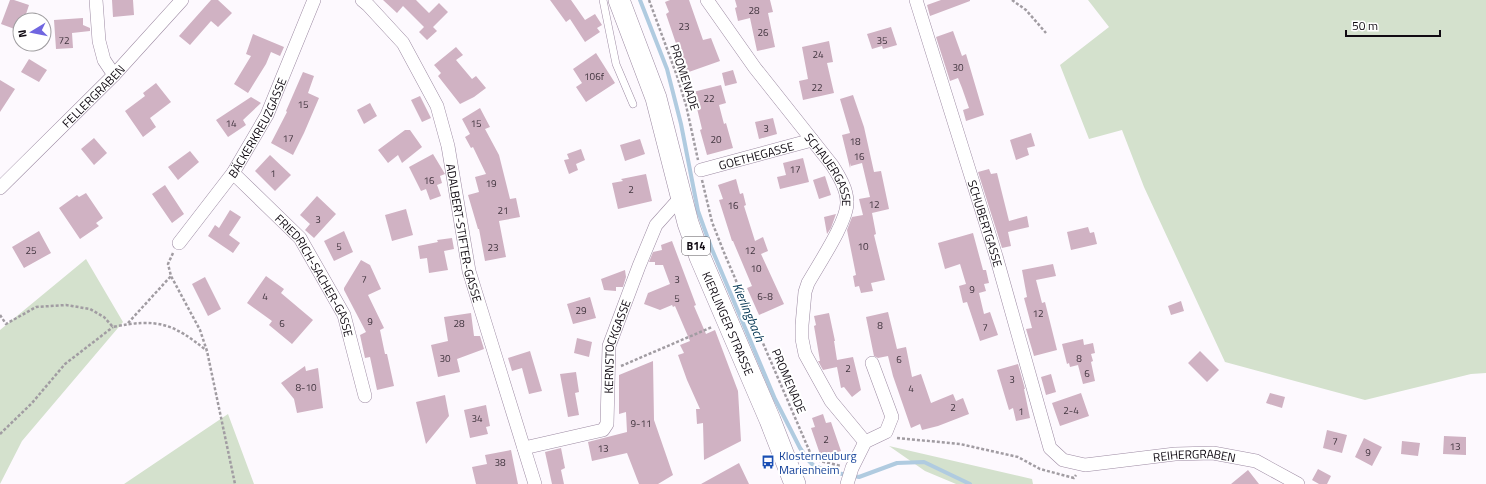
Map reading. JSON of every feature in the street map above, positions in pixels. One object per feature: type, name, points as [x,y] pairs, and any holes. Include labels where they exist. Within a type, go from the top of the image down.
[{"type":"main road","name":"KIERLINGER STRASSE","points":[[619,0],[656,98],[688,223],[700,257],[773,427],[795,484]]},
{"type":"street","points":[[96,0],[99,41],[104,60],[114,74]]},
{"type":"street","name":"FELLERGRABEN","points":[[0,188],[114,74],[182,0]]},
{"type":"street","name":"BÄCKERKREUZGASSE","points":[[179,243],[233,173],[267,115],[314,0]]},
{"type":"street","name":"ADALBERT-STIFTER-GASSE","points":[[362,0],[403,43],[437,106],[448,146],[469,271],[535,484]]},
{"type":"street","name":"SCHAUERGASSE","points":[[707,0],[755,68],[840,177],[847,204],[842,222],[808,283],[805,292],[802,325],[803,347],[805,354],[831,401],[865,442]]},
{"type":"street","name":"SCHUBERTGASSE","points":[[916,0],[996,256],[1050,448]]},
{"type":"street","name":"GOETHEGASSE","points":[[701,170],[812,140]]},
{"type":"street","name":"FRIEDRICH-SACHER-GASSE","points":[[233,173],[300,238],[344,314],[365,396]]},
{"type":"street","name":"KERNSTOCKGASSE","points":[[524,448],[603,430],[607,424],[609,346],[656,225],[681,197]]},
{"type":"street","points":[[847,484],[852,468],[865,442],[886,432],[892,417],[872,363]]},
{"type":"street","name":"REIHERGRABEN","points":[[1050,448],[1064,460],[1085,466],[1175,454],[1213,453],[1256,461],[1298,484]]},
{"type":"lane","points":[[602,0],[616,64],[633,104]]},
{"type":"path","name":"PROMENADE","points":[[649,0],[684,98],[701,170],[702,183],[715,229],[812,457],[816,460],[852,468]]},
{"type":"path","points":[[1012,0],[1026,10],[1046,33]]},
{"type":"path","points":[[179,243],[168,264],[171,276],[200,330],[207,351],[235,484]]},
{"type":"path","points":[[128,324],[171,276]]},
{"type":"path","points":[[0,315],[6,324],[36,307],[66,305],[90,309],[104,317],[114,327]]},
{"type":"path","points":[[0,434],[32,403],[65,364],[114,327],[151,322],[170,326],[190,337],[207,351]]},
{"type":"path","points":[[609,371],[711,327]]},
{"type":"path","points":[[882,435],[891,438],[960,444],[1018,457],[1040,469],[1074,478],[1085,466]]},
{"type":"green space","points":[[1088,0],[1486,0],[1486,373],[1471,374],[1365,400],[1225,362],[1144,187],[1122,130],[1089,139],[1060,65],[1109,27]]},
{"type":"green space","points":[[86,259],[123,322],[22,441],[0,484],[0,330]]},
{"type":"green space","points":[[228,414],[254,484],[124,484]]},
{"type":"green space","points":[[889,446],[1032,479],[1033,484],[956,484],[925,471]]},
{"type":"building","points":[[10,0],[29,5],[27,12],[12,12],[12,28],[1,24]]},
{"type":"building","points":[[112,0],[133,0],[134,15],[113,17]]},
{"type":"building","points":[[211,0],[218,0],[232,13],[218,27],[211,21],[190,45],[179,36]]},
{"type":"building","points":[[383,0],[416,0],[429,13],[439,3],[448,12],[433,27],[437,31],[427,40],[419,32],[424,27],[403,6],[397,13]]},
{"type":"building","points":[[550,0],[571,0],[585,20],[595,14],[602,25],[597,28],[600,32],[585,42],[570,19],[566,22]]},
{"type":"building","points":[[670,0],[689,0],[703,40],[711,38],[720,61],[686,73],[666,14],[669,12],[665,2]]},
{"type":"building","points":[[735,0],[770,0],[773,12],[768,13],[775,47],[757,51],[750,18],[738,21]]},
{"type":"building","points":[[941,0],[970,1],[930,16],[927,5]]},
{"type":"building","points":[[83,18],[83,25],[90,28],[90,31],[72,33],[73,48],[56,49],[54,20]]},
{"type":"building","points":[[891,27],[897,45],[883,49],[882,46],[872,49],[867,34]]},
{"type":"building","points":[[953,31],[962,56],[966,54],[984,115],[966,121],[963,110],[969,108],[962,88],[958,78],[950,81],[936,37]]},
{"type":"building","points":[[253,34],[284,47],[280,56],[271,52],[266,64],[248,93],[234,84],[251,56],[246,54]]},
{"type":"building","points":[[829,41],[833,62],[827,63],[834,93],[803,100],[799,81],[808,79],[802,47]]},
{"type":"building","points":[[456,47],[463,55],[456,60],[472,79],[476,76],[486,88],[474,97],[460,104],[438,76],[441,73],[434,65]]},
{"type":"building","points":[[596,53],[615,83],[586,102],[576,87],[582,83],[573,69]]},
{"type":"building","points":[[29,59],[47,70],[39,82],[21,72]]},
{"type":"building","points":[[733,70],[737,83],[725,86],[722,73]]},
{"type":"building","points":[[303,72],[314,76],[308,93],[319,98],[293,155],[271,143],[287,112],[286,111]]},
{"type":"building","points":[[0,80],[15,89],[0,112]]},
{"type":"building","points":[[156,83],[171,102],[150,118],[156,127],[143,137],[125,111],[145,96],[143,93]]},
{"type":"building","points":[[721,85],[726,103],[719,105],[733,148],[707,155],[700,130],[702,129],[693,92]]},
{"type":"building","points":[[853,95],[864,127],[874,172],[881,171],[889,209],[872,213],[876,234],[874,235],[885,280],[871,283],[873,291],[861,293],[859,286],[855,287],[853,276],[856,275],[847,230],[852,217],[863,215],[859,199],[870,197],[862,163],[851,166],[851,163],[850,168],[842,135],[850,133],[840,99]]},
{"type":"building","points":[[420,96],[431,118],[422,122],[411,100]]},
{"type":"building","points":[[251,97],[261,103],[243,120],[246,125],[228,137],[216,120]]},
{"type":"building","points":[[370,103],[377,116],[364,124],[357,110]]},
{"type":"building","points":[[480,108],[490,127],[485,129],[499,155],[510,199],[516,198],[520,217],[499,221],[506,257],[485,261],[479,229],[468,195],[479,192],[475,177],[486,174],[473,147],[471,148],[465,137],[470,134],[462,119]]},
{"type":"building","points":[[773,118],[777,134],[759,139],[755,122]]},
{"type":"building","points":[[405,130],[410,130],[422,147],[402,163],[398,155],[388,163],[378,150]]},
{"type":"building","points":[[1031,133],[1035,146],[1027,148],[1029,155],[1016,160],[1010,140]]},
{"type":"building","points":[[94,138],[107,153],[94,165],[81,149]]},
{"type":"building","points":[[640,139],[645,154],[625,161],[620,145]]},
{"type":"building","points":[[581,149],[585,160],[576,164],[578,170],[569,174],[564,160],[569,159],[567,154]]},
{"type":"building","points":[[190,151],[199,162],[178,180],[168,167]]},
{"type":"building","points":[[433,154],[445,174],[440,176],[442,183],[437,185],[441,196],[430,200],[426,189],[421,191],[409,167]]},
{"type":"building","points":[[270,155],[291,175],[275,191],[255,171]]},
{"type":"building","points":[[803,158],[809,182],[780,189],[777,177],[786,175],[783,163]]},
{"type":"building","points":[[989,169],[991,174],[997,173],[1009,221],[1027,216],[1029,227],[1008,232],[1011,246],[1002,248],[978,172]]},
{"type":"building","points":[[646,174],[652,201],[618,209],[612,183],[623,181],[621,179]]},
{"type":"building","points":[[825,176],[831,195],[819,199],[813,180]]},
{"type":"building","points":[[736,179],[740,194],[743,193],[746,205],[744,206],[755,241],[763,237],[768,251],[761,254],[784,304],[759,315],[747,288],[752,286],[732,241],[719,200],[723,199],[718,185]]},
{"type":"building","points":[[165,185],[184,214],[172,223],[152,194]]},
{"type":"building","points":[[86,193],[103,218],[96,223],[99,226],[80,239],[59,208],[77,195],[79,197]]},
{"type":"building","points":[[317,196],[336,214],[314,238],[305,230],[310,224],[300,215]]},
{"type":"building","points":[[406,209],[413,235],[392,241],[385,215]]},
{"type":"building","points":[[230,210],[241,217],[229,235],[240,243],[233,253],[208,236],[215,225],[219,228]]},
{"type":"building","points":[[836,214],[831,228],[827,234],[824,217]]},
{"type":"building","points":[[1088,227],[1090,233],[1094,232],[1097,244],[1071,250],[1067,232]]},
{"type":"building","points":[[39,231],[51,253],[24,268],[12,247]]},
{"type":"building","points":[[344,231],[353,252],[334,261],[324,241]]},
{"type":"building","points":[[973,233],[983,270],[986,270],[989,283],[984,284],[986,291],[979,293],[984,314],[990,312],[998,335],[980,341],[967,302],[963,303],[959,286],[966,284],[960,264],[945,269],[938,243]]},
{"type":"building","points":[[452,238],[454,249],[444,251],[448,270],[429,273],[427,258],[420,259],[418,246],[438,242],[437,240]]},
{"type":"building","points":[[672,241],[696,305],[694,306],[706,334],[715,330],[738,391],[741,441],[704,460],[703,423],[697,424],[696,409],[700,409],[678,355],[684,353],[680,345],[690,341],[675,306],[673,307],[672,305],[660,310],[644,304],[648,293],[670,284],[663,265],[655,265],[655,262],[649,262],[653,252],[662,250],[661,245]]},
{"type":"building","points":[[361,260],[370,265],[381,289],[368,295],[384,328],[380,330],[394,386],[377,390],[370,357],[365,358],[360,335],[366,332],[344,290]]},
{"type":"building","points":[[1053,264],[1056,276],[1036,280],[1042,303],[1045,302],[1057,350],[1034,356],[1026,329],[1032,328],[1024,298],[1027,297],[1022,270]]},
{"type":"building","points":[[625,270],[626,277],[623,287],[616,287],[616,291],[604,290],[601,279]]},
{"type":"building","points":[[266,276],[284,289],[281,293],[313,320],[292,344],[269,325],[272,321],[247,303]]},
{"type":"building","points":[[205,277],[221,309],[208,316],[192,284]]},
{"type":"building","points":[[590,297],[596,318],[573,324],[567,304]]},
{"type":"building","points":[[1181,301],[1184,311],[1171,315],[1168,306]]},
{"type":"building","points":[[888,312],[897,349],[906,347],[912,377],[921,374],[931,403],[953,394],[956,401],[963,398],[969,414],[938,426],[922,430],[920,424],[911,428],[893,376],[888,356],[878,358],[874,356],[866,317]]},
{"type":"building","points":[[471,313],[474,336],[480,336],[484,349],[457,359],[460,372],[438,377],[431,345],[448,341],[444,317]]},
{"type":"building","points":[[829,313],[835,341],[837,360],[853,357],[861,390],[852,397],[844,387],[841,388],[837,367],[823,370],[818,361],[820,361],[814,326],[816,325],[814,316]]},
{"type":"building","points":[[577,338],[592,342],[589,357],[574,353]]},
{"type":"building","points":[[1083,339],[1084,345],[1093,343],[1095,353],[1091,354],[1093,361],[1091,362],[1095,381],[1083,384],[1078,365],[1070,367],[1069,363],[1067,364],[1062,344]]},
{"type":"building","points":[[530,351],[542,391],[529,394],[522,368],[512,371],[508,358]]},
{"type":"building","points":[[1200,351],[1219,370],[1207,382],[1188,363]]},
{"type":"building","points":[[653,361],[654,420],[673,475],[658,484],[639,484],[627,453],[592,461],[588,442],[627,432],[626,412],[619,414],[619,375]]},
{"type":"building","points":[[1018,364],[1025,389],[1030,418],[1016,421],[1013,408],[1009,410],[997,370]]},
{"type":"building","points":[[305,366],[306,371],[318,368],[323,408],[297,413],[294,399],[281,383]]},
{"type":"building","points":[[576,372],[579,392],[575,393],[579,415],[568,417],[560,374]]},
{"type":"building","points":[[1051,374],[1056,392],[1046,395],[1041,377]]},
{"type":"building","points":[[1081,393],[1089,416],[1060,426],[1052,403]]},
{"type":"building","points":[[1270,393],[1285,397],[1282,408],[1266,403]]},
{"type":"building","points":[[445,395],[449,416],[426,444],[416,402]]},
{"type":"building","points":[[486,405],[490,426],[486,427],[488,434],[470,438],[464,410]]},
{"type":"building","points":[[823,414],[826,423],[831,422],[841,451],[821,457],[811,428],[815,427],[812,418]]},
{"type":"building","points":[[1327,430],[1347,435],[1342,453],[1323,448]]},
{"type":"building","points":[[1444,436],[1466,437],[1466,455],[1443,454]]},
{"type":"building","points":[[1364,438],[1382,447],[1372,466],[1355,457]]},
{"type":"building","points":[[1402,441],[1420,443],[1418,456],[1401,454]]},
{"type":"building","points":[[561,448],[565,468],[561,470],[564,484],[552,484],[545,452]]},
{"type":"building","points":[[511,450],[518,484],[476,484],[472,467],[487,464],[485,455]]},
{"type":"building","points":[[739,463],[749,484],[701,484]]},
{"type":"building","points":[[1318,469],[1331,476],[1327,484],[1319,484],[1312,480]]},
{"type":"building","points":[[1248,470],[1259,484],[1231,484]]},
{"type":"waterway","name":"Kierlingbach","points":[[640,0],[667,69],[681,124],[698,211],[711,247],[775,399],[800,448],[814,466],[831,472],[859,477],[897,463],[924,462],[970,484]]},
{"type":"place","name":"Klosterneuburg Marienheim","points":[[768,462]]}]
